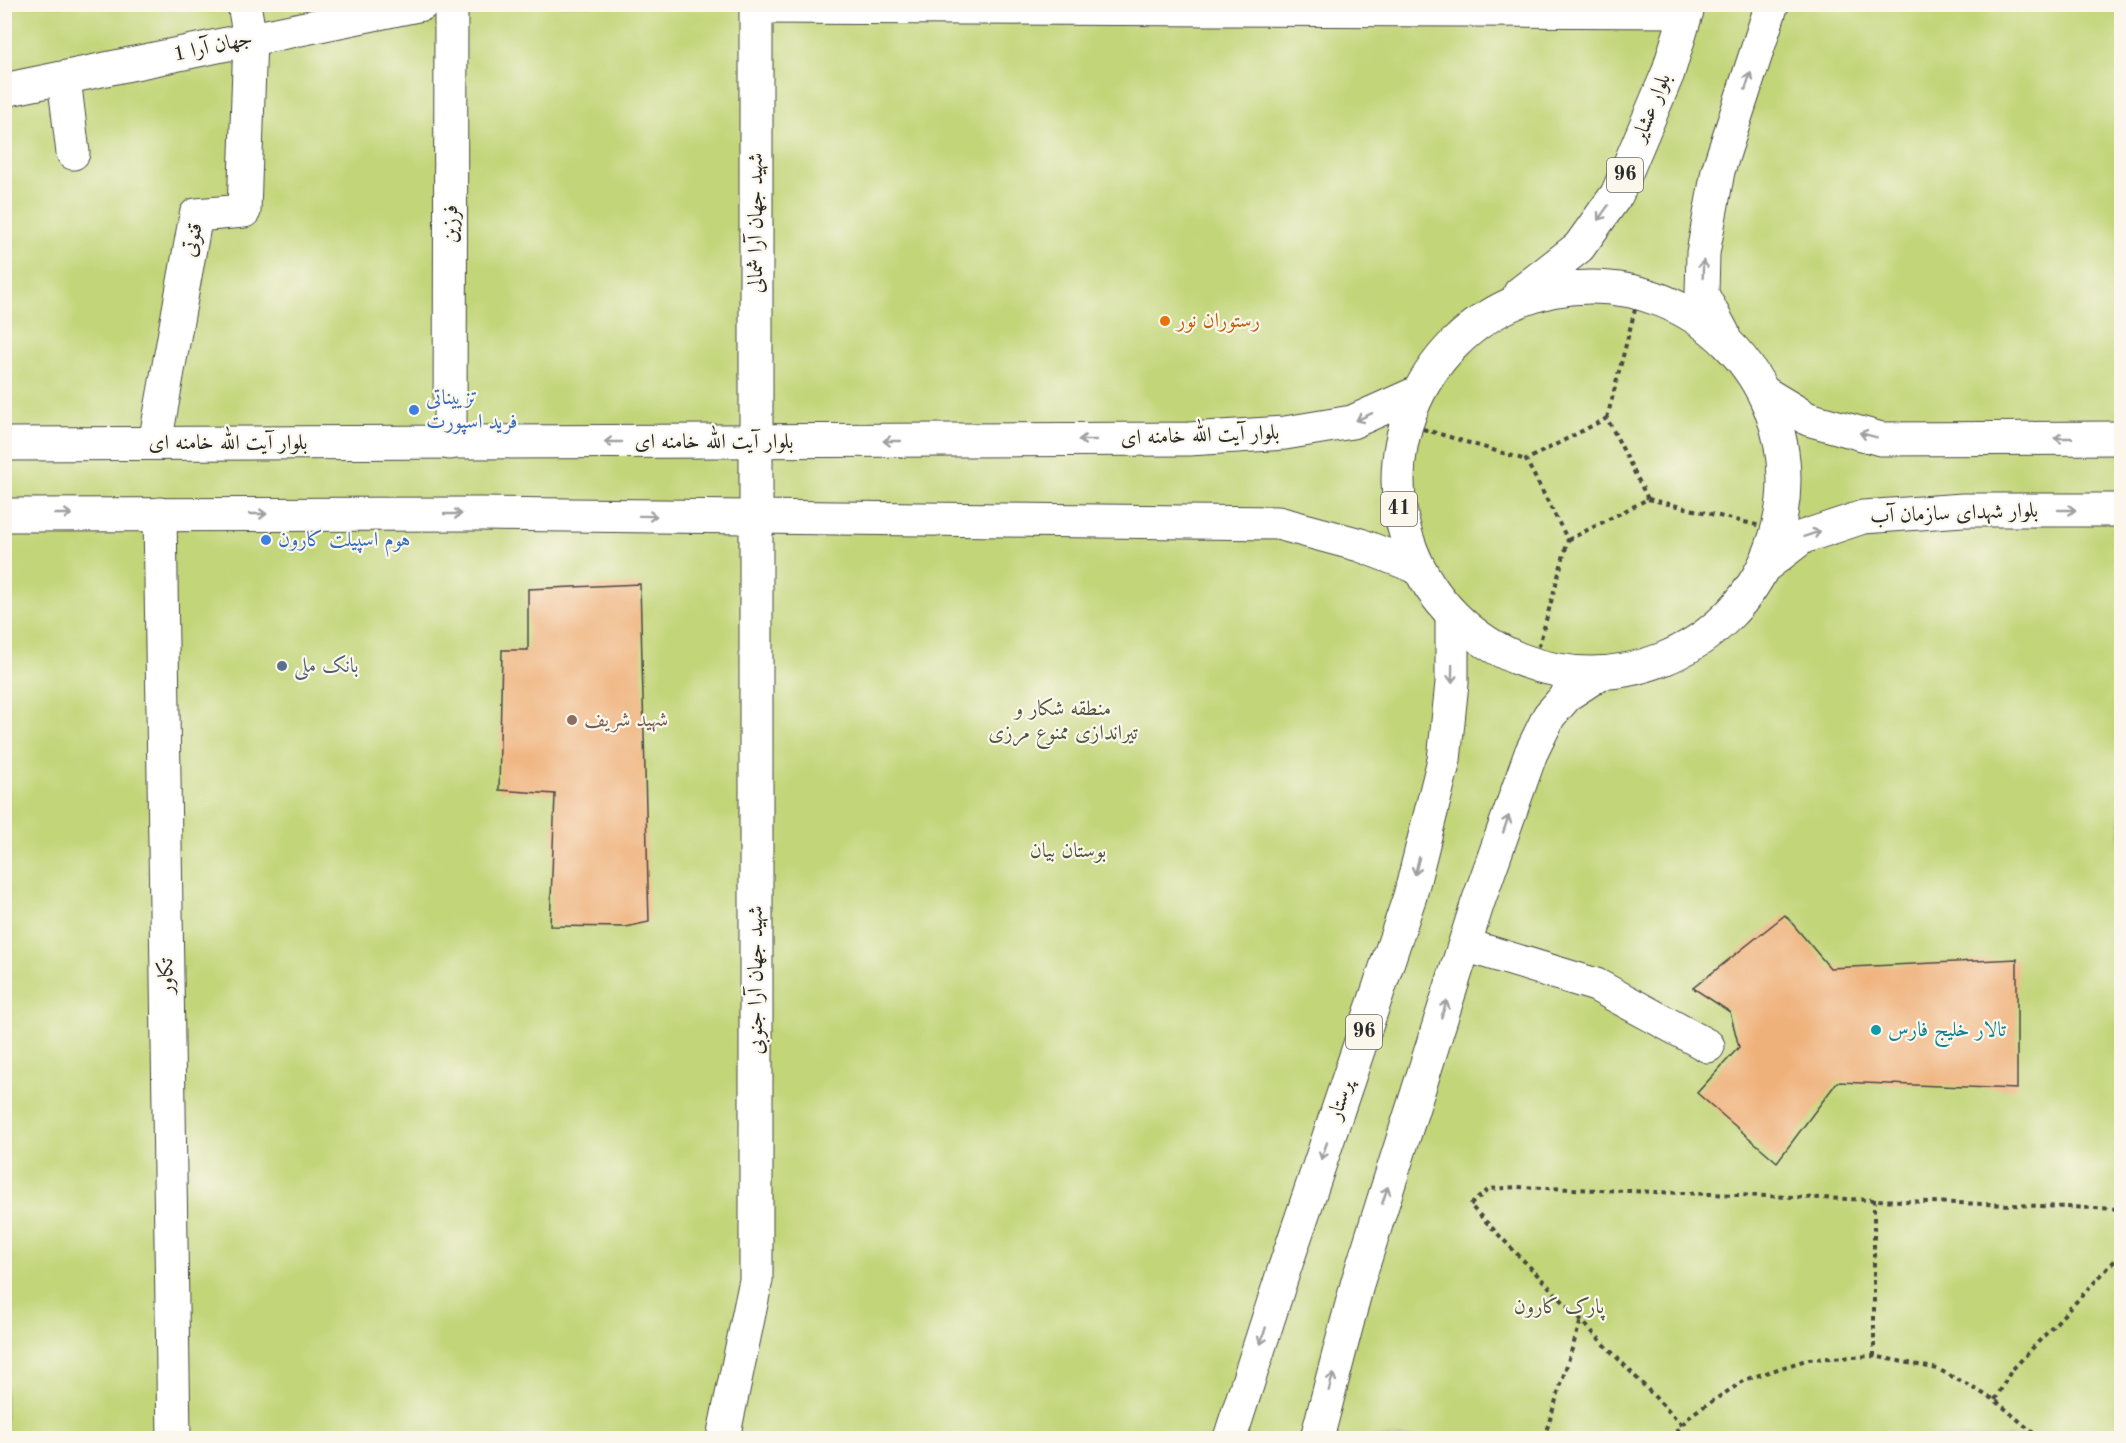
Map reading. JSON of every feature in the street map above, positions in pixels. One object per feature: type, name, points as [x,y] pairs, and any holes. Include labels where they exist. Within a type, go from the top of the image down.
[{"type":"main road","name":"قنوتی","points":[[155,443],[196,215],[244,211],[250,39],[244,4]]},
{"type":"main road","name":"جهان آرا 1","points":[[4,90],[422,4]]},
{"type":"main road","name":"فرزین","points":[[450,443],[451,4]]},
{"type":"main road","points":[[1728,342],[1702,294],[1703,253],[1718,171],[1772,4]]},
{"type":"main road","points":[[756,6],[1688,8]]},
{"type":"main road","name":"شهید جهان آرا شمالی","points":[[756,6],[756,517]]},
{"type":"main road","name":"بلوار عشایر","points":[[1503,307],[1579,247],[1617,194],[1668,73],[1688,8]]},
{"type":"main road","points":[[64,78],[73,153]]},
{"type":"main road","name":"41","points":[[1561,288],[1621,288],[1679,307],[1728,342],[1765,393],[1783,450],[1783,510],[1764,567],[1736,609],[1696,642],[1650,664],[1600,673],[1546,668],[1534,664],[1496,648],[1452,616],[1417,567],[1399,510],[1398,450],[1417,393],[1453,343],[1503,307],[1561,288]]},
{"type":"main road","name":"بلوار آیت الله خامنه ای","points":[[4,444],[1189,439],[1285,433],[1352,422],[1417,393]]},
{"type":"main road","points":[[1765,393],[1808,419],[1881,439],[2121,438]]},
{"type":"main road","name":"بلوار شهدای سازمان آب","points":[[1764,567],[1803,537],[1863,517],[1963,510],[2121,510]]},
{"type":"main road","name":"تکاور","points":[[160,514],[174,1438]]},
{"type":"main road","points":[[4,515],[481,514],[1278,524],[1360,545],[1417,567]]},
{"type":"main road","name":"شهید جهان آرا جنوبی","points":[[723,1438],[756,1280],[756,517]]},
{"type":"main road","name":"پرستار","points":[[1230,1438],[1286,1262],[1410,896],[1444,760],[1452,683],[1452,616]]},
{"type":"main road","points":[[1317,1438],[1358,1281],[1465,945],[1531,753],[1549,717],[1568,694],[1600,673]]},
{"type":"main road","points":[[1465,945],[1596,985],[1708,1046]]},
{"type":"path","points":[[1639,294],[1607,418],[1648,499]]},
{"type":"path","points":[[1407,424],[1526,460],[1607,418]]},
{"type":"path","points":[[1526,460],[1568,540],[1534,664]]},
{"type":"path","points":[[1568,540],[1648,499],[1776,530]]},
{"type":"path","points":[[1682,1425],[1470,1205],[1489,1189],[1518,1187],[2121,1209]]},
{"type":"path","points":[[1874,1199],[1874,1356]]},
{"type":"path","points":[[1995,1400],[2011,1371],[2121,1252]]},
{"type":"path","points":[[1544,1438],[1581,1320]]},
{"type":"path","points":[[1670,1438],[1692,1413],[1747,1379],[1809,1359],[1874,1356],[1938,1369],[1995,1400],[2039,1438]]},
{"type":"green space","name":"منطقه شکار و تیراندازی ممنوع مرزی","points":[[5,5],[2121,5],[2121,1438],[5,1438]]},
{"type":"building","name":"شهید شریف","points":[[640,584],[649,922],[626,927],[550,926],[555,794],[499,790],[502,650],[528,650],[528,589]]},
{"type":"building","name":"تالار خلیج فارس","points":[[1785,915],[1830,968],[2017,959],[2017,1089],[1837,1082],[1777,1162],[1697,1093],[1739,1047],[1730,1012],[1693,988]]},
{"type":"place","name":"رستوران نور","points":[[1165,321]]},
{"type":"place","name":"تزییناتی فرید اسپورت","points":[[414,410]]},
{"type":"place","name":"هوم اسپیلت کارون","points":[[266,540]]},
{"type":"place","name":"بانک ملی","points":[[282,666]]},
{"type":"place","name":"شهید شریف","points":[[572,720]]},
{"type":"place","name":"تالار خلیج فارس","points":[[1876,1030]]},
{"type":"park label","name":"بوستان بیان","points":[[1068,851]]},
{"type":"park label","name":"پارک کارون","points":[[1559,1307]]}]
